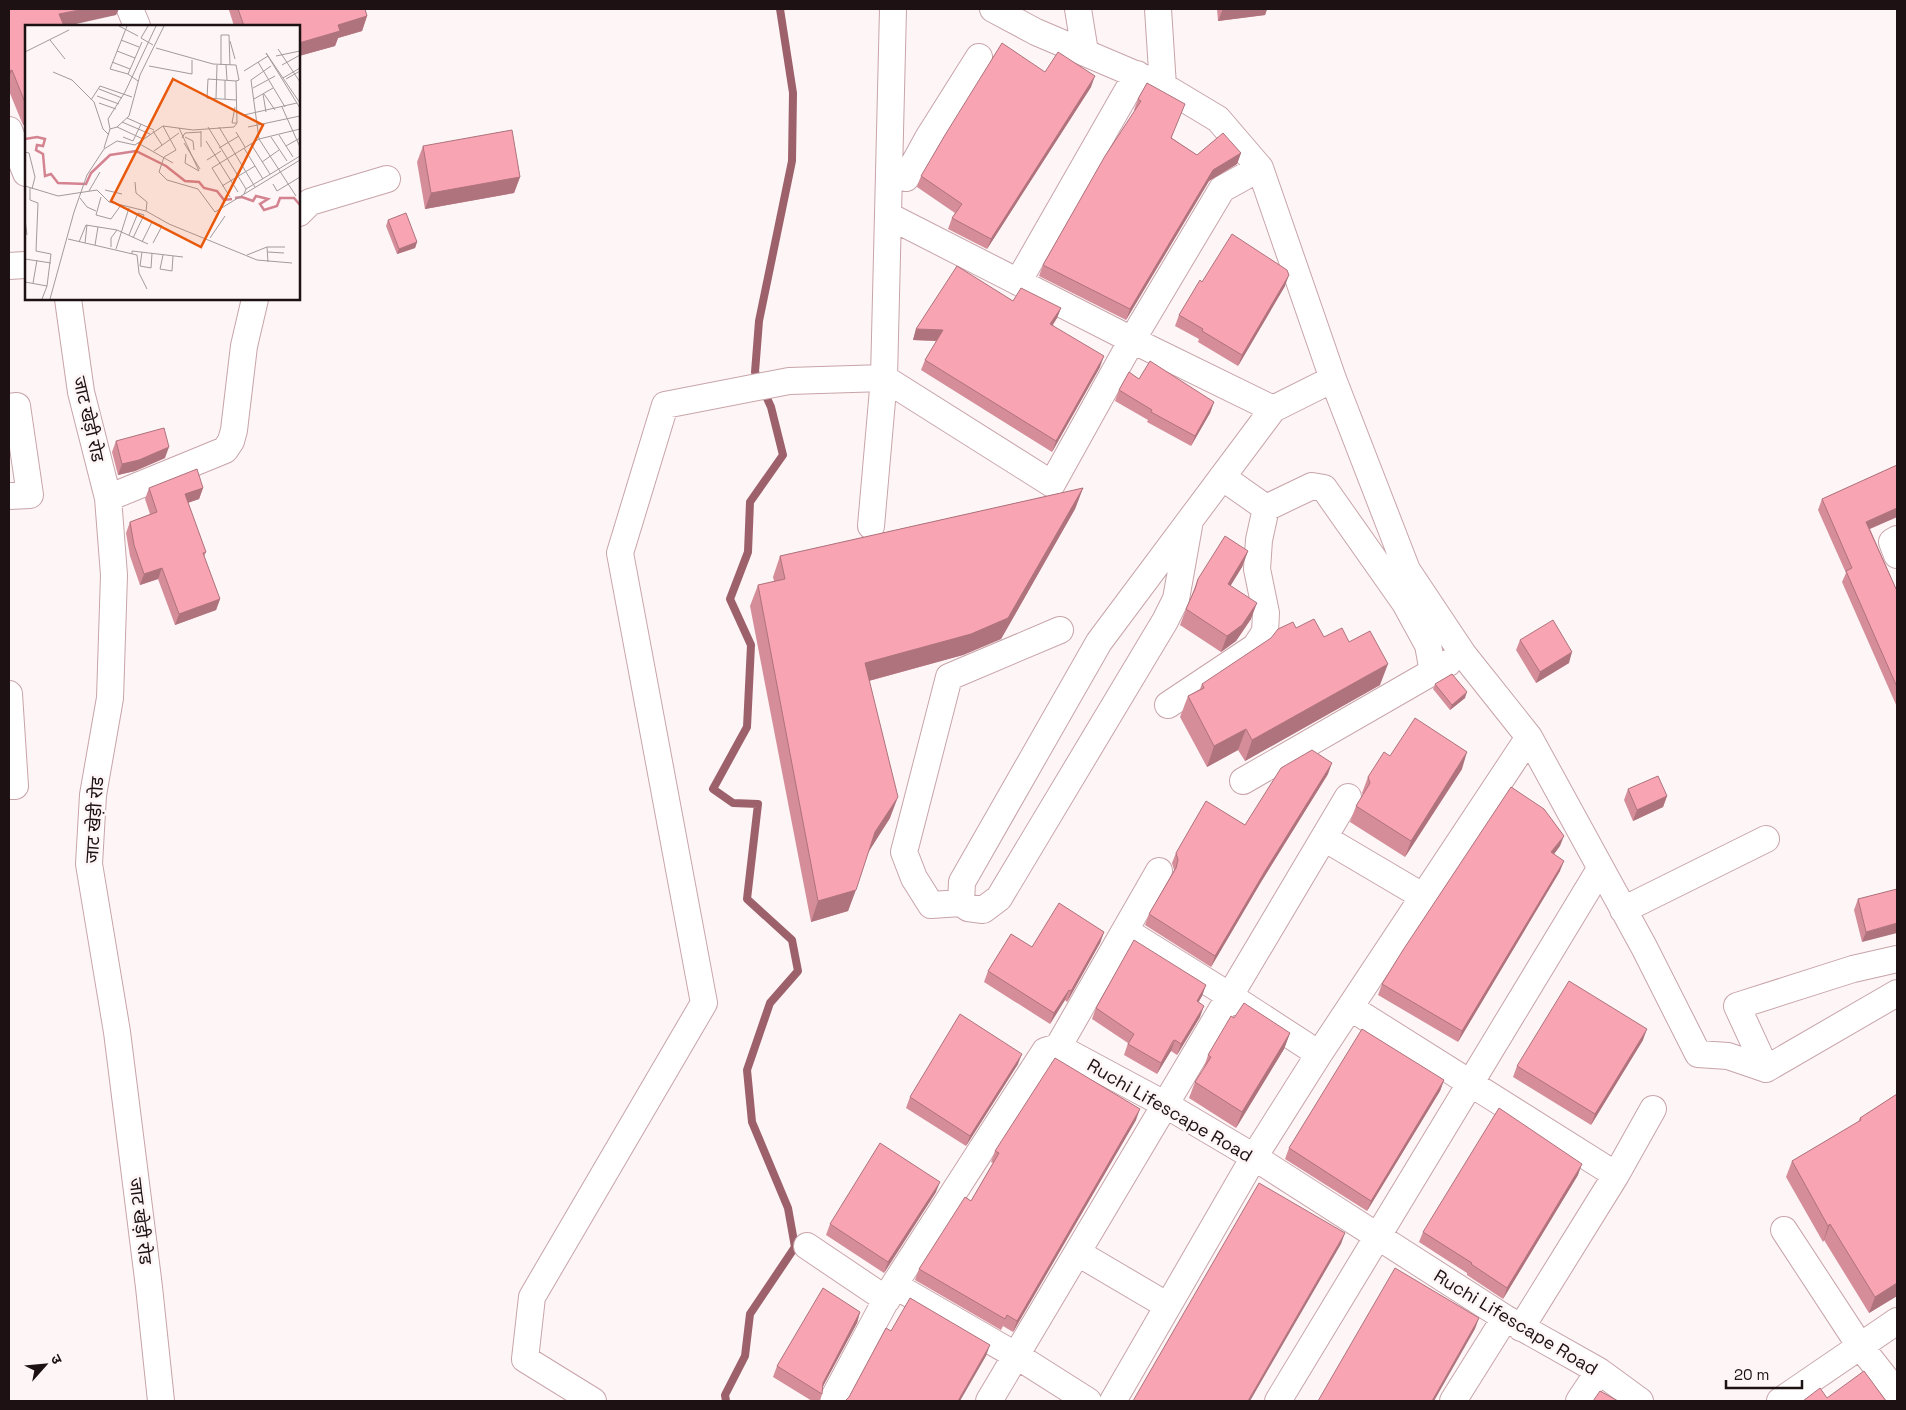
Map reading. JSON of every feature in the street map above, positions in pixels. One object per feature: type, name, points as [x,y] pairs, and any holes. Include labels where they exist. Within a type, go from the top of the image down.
[{"type":"street","points":[[130,9],[137,25]]},
{"type":"street","points":[[871,526],[884,378],[893,9]]},
{"type":"street","points":[[993,9],[1036,32],[1163,86],[1218,119],[1260,168],[1333,379],[1407,570],[1463,654],[1529,737],[1644,947],[1698,1054],[1728,1056],[1766,1069],[1897,993]]},
{"type":"street","points":[[1078,9],[1085,52]]},
{"type":"street","points":[[1158,9],[1163,86]]},
{"type":"street","points":[[906,178],[928,138],[979,57]]},
{"type":"street","points":[[1018,282],[1137,74]]},
{"type":"street","points":[[10,138],[25,171]]},
{"type":"street","points":[[890,153],[928,138]]},
{"type":"street","points":[[593,1401],[524,1359],[532,1297],[704,1003],[620,553],[665,404],[789,381],[884,378],[1052,484],[1132,340],[1222,189],[1260,168]]},
{"type":"street","points":[[300,212],[310,202],[387,179]]},
{"type":"street","points":[[889,216],[1273,410]]},
{"type":"street","name":"जाट खेड़ी रोड","points":[[68,300],[81,392],[108,498],[114,575],[110,698],[93,795],[89,864],[117,1032],[150,1287],[161,1401]]},
{"type":"street","points":[[108,498],[225,450],[231,442],[244,346],[255,300]]},
{"type":"street","points":[[961,903],[962,882],[1099,642],[1273,410],[1333,379]]},
{"type":"street","points":[[9,407],[17,406],[30,495],[9,496]]},
{"type":"street","points":[[1222,477],[1266,508]]},
{"type":"street","points":[[1266,508],[1312,486],[1324,488],[1405,603],[1428,645],[1433,672]]},
{"type":"street","points":[[1168,705],[1255,647],[1265,632],[1266,613],[1257,569],[1259,540],[1266,508]]},
{"type":"street","points":[[1060,630],[949,677],[904,852],[914,878],[931,905],[961,903],[968,908],[983,910],[999,898],[1165,621],[1176,599],[1190,520]]},
{"type":"street","points":[[1897,539],[1892,542],[1897,555]]},
{"type":"street","points":[[1243,781],[1463,654]]},
{"type":"street","points":[[9,694],[16,786],[9,786]]},
{"type":"street","points":[[1112,1401],[1254,1157],[1319,1054],[1529,737]]},
{"type":"street","points":[[989,1401],[1348,797]]},
{"type":"street","points":[[1324,838],[1424,897]]},
{"type":"street","points":[[1623,910],[1766,839]]},
{"type":"street","points":[[1278,1401],[1600,869]]},
{"type":"street","points":[[832,1401],[891,1292],[1045,1051],[1058,1047],[1159,871]]},
{"type":"street","points":[[1126,931],[1319,1054]]},
{"type":"street","points":[[1766,1069],[1737,1006],[1853,969],[1897,959]]},
{"type":"street","points":[[1351,1008],[1616,1175]]},
{"type":"street","name":"Ruchi Lifescape Road","points":[[1058,1047],[1166,1105],[1254,1157],[1513,1323],[1599,1371],[1640,1401]]},
{"type":"street","points":[[1453,1401],[1513,1323],[1616,1175],[1653,1109]]},
{"type":"street","points":[[1784,1230],[1860,1346],[1897,1393]]},
{"type":"street","points":[[807,1246],[891,1292],[1017,1356],[1088,1401]]},
{"type":"street","points":[[1078,1253],[1168,1306]]},
{"type":"street","points":[[1780,1401],[1897,1321]]},
{"type":"street","points":[[1579,1401],[1599,1371]]},
{"type":"building","points":[[9,9],[84,9],[59,14],[64,25],[25,25],[25,102],[12,70],[9,71]]},
{"type":"building","points":[[238,9],[365,9],[367,16],[338,25],[340,31],[300,43],[300,25],[244,25]]},
{"type":"building","points":[[1002,43],[1045,72],[1058,52],[1095,76],[991,239],[952,218],[962,204],[921,176]]},
{"type":"building","points":[[1147,83],[1185,104],[1171,138],[1197,155],[1223,133],[1241,153],[1213,170],[1130,309],[1043,265],[1105,156],[1141,101],[1138,99]]},
{"type":"building","points":[[512,130],[520,177],[431,193],[423,146]]},
{"type":"building","points":[[406,213],[417,242],[399,249],[388,220]]},
{"type":"building","points":[[1232,234],[1287,270],[1289,275],[1242,355],[1179,315],[1200,280],[1202,282]]},
{"type":"building","points":[[957,266],[1013,301],[1021,288],[1061,308],[1050,324],[1104,356],[1056,441],[925,360],[943,330],[916,329]]},
{"type":"building","points":[[1150,361],[1214,402],[1195,436],[1151,412],[1152,410],[1119,390],[1129,372],[1139,379]]},
{"type":"building","points":[[164,428],[169,447],[139,460],[122,464],[116,441]]},
{"type":"building","points":[[1897,465],[1897,508],[1866,522],[1897,591],[1897,687],[1846,571],[1852,568],[1822,499]]},
{"type":"building","points":[[197,469],[203,488],[185,494],[206,552],[203,553],[220,599],[179,614],[162,568],[144,574],[134,545],[130,522],[157,512],[149,488]]},
{"type":"building","points":[[1083,488],[1008,618],[971,634],[865,663],[898,797],[875,832],[856,890],[818,901],[758,585],[785,579],[780,556]]},
{"type":"building","points":[[1225,536],[1248,551],[1228,584],[1257,603],[1242,625],[1227,636],[1186,609],[1198,579]]},
{"type":"building","points":[[1314,619],[1324,637],[1342,628],[1349,642],[1370,631],[1388,664],[1252,740],[1246,729],[1214,746],[1188,696],[1204,688],[1202,684],[1271,638],[1278,629],[1293,622],[1296,628]]},
{"type":"building","points":[[1553,620],[1572,652],[1540,672],[1520,640]]},
{"type":"building","points":[[1452,674],[1467,692],[1452,705],[1435,684]]},
{"type":"building","points":[[1415,718],[1467,752],[1411,841],[1356,806],[1370,783],[1368,777],[1384,752],[1390,756]]},
{"type":"building","points":[[1312,750],[1332,763],[1215,956],[1149,914],[1176,868],[1178,860],[1176,853],[1206,801],[1245,825],[1281,768]]},
{"type":"building","points":[[1658,776],[1667,796],[1637,810],[1628,789]]},
{"type":"building","points":[[1511,787],[1544,809],[1564,836],[1551,852],[1564,861],[1462,1031],[1382,984]]},
{"type":"building","points":[[1897,889],[1897,923],[1866,932],[1858,899]]},
{"type":"building","points":[[1059,903],[1104,932],[1071,991],[1069,990],[1054,1013],[988,971],[1011,934],[1032,947]]},
{"type":"building","points":[[1134,940],[1206,985],[1197,1001],[1204,1006],[1181,1044],[1175,1040],[1173,1041],[1161,1063],[1128,1044],[1134,1034],[1096,1008]]},
{"type":"building","points":[[1569,981],[1647,1029],[1595,1114],[1517,1066]]},
{"type":"building","points":[[1244,1003],[1290,1033],[1242,1112],[1195,1082],[1211,1057],[1208,1055],[1231,1016],[1234,1018]]},
{"type":"building","points":[[960,1014],[1022,1054],[970,1136],[910,1097]]},
{"type":"building","points":[[1362,1029],[1444,1080],[1371,1201],[1289,1148]]},
{"type":"building","points":[[1055,1058],[1140,1109],[1017,1321],[1007,1315],[1005,1319],[919,1269],[965,1197],[971,1201],[999,1153],[995,1151]]},
{"type":"building","points":[[1897,1094],[1897,1283],[1875,1297],[1830,1224],[1828,1226],[1792,1161],[1861,1120],[1860,1118]]},
{"type":"building","points":[[1499,1108],[1582,1164],[1507,1288],[1423,1232]]},
{"type":"building","points":[[880,1143],[940,1182],[888,1262],[830,1224]]},
{"type":"building","points":[[1259,1183],[1345,1233],[1248,1401],[1133,1401]]},
{"type":"building","points":[[1395,1268],[1479,1318],[1432,1401],[1318,1401]]},
{"type":"building","points":[[823,1288],[860,1312],[823,1383],[822,1394],[777,1366]]},
{"type":"building","points":[[910,1298],[990,1345],[958,1401],[845,1401],[849,1397],[886,1328],[891,1331]]},
{"type":"building","points":[[1864,1371],[1886,1401],[1803,1401],[1820,1388],[1827,1398]]},
{"type":"building","points":[[1600,1391],[1618,1401],[1593,1401]]},
{"type":"waterway","points":[[726,1401],[725,1395],[745,1356],[750,1314],[795,1247],[788,1208],[752,1122],[747,1070],[770,1003],[798,971],[792,940],[747,899],[758,804],[733,803],[713,789],[747,727],[751,645],[730,599],[748,552],[750,502],[783,455],[771,407],[755,372],[759,321],[792,161],[793,93],[780,9]]}]
